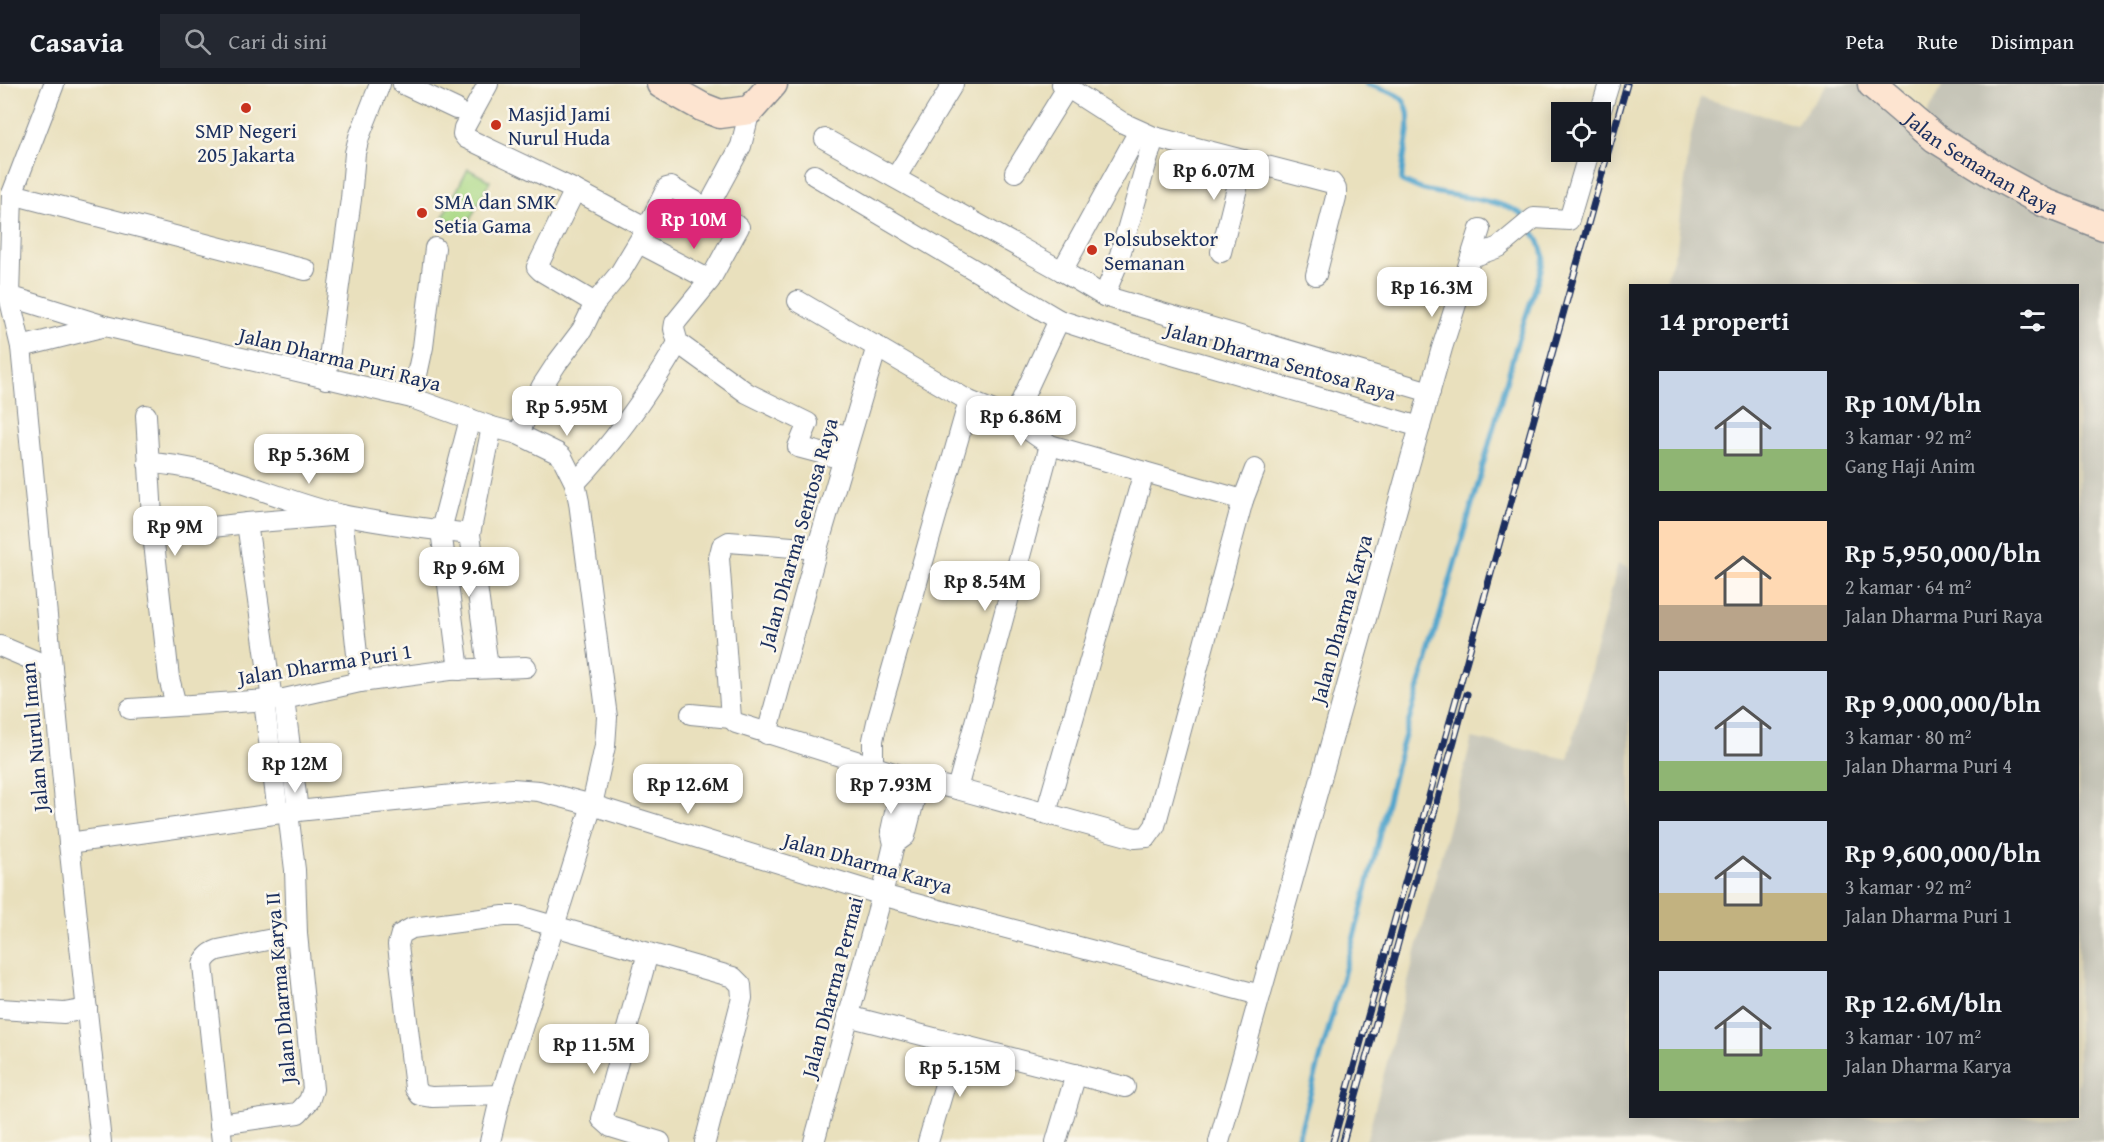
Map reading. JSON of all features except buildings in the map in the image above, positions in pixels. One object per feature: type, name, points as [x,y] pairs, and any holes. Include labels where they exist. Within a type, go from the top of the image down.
[{"type":"street","name":"Jalan Nurul Iman","points":[[54,84],[12,194],[9,296],[21,347],[69,843],[101,1142]]},
{"type":"street","points":[[326,379],[351,199],[355,153],[358,137],[380,84]]},
{"type":"street","points":[[403,84],[456,110]]},
{"type":"street","points":[[488,84],[462,134],[466,138],[575,190],[710,279]]},
{"type":"street","points":[[660,84],[720,114],[750,110]]},
{"type":"street","points":[[708,207],[741,146],[750,110],[773,84]]},
{"type":"street","points":[[896,177],[953,84]]},
{"type":"street","points":[[1603,102],[1609,84]]},
{"type":"street","name":"Jalan Semanan Raya","points":[[1872,84],[1935,138],[2001,179],[2043,202],[2104,226]]},
{"type":"street","points":[[1015,172],[1065,86],[1146,134],[1332,183],[1336,189],[1336,197],[1316,275]]},
{"type":"street","points":[[1062,271],[1146,134]]},
{"type":"street","points":[[1104,296],[1117,265],[1146,134]]},
{"type":"street","points":[[825,139],[1104,296],[1430,392]]},
{"type":"street","points":[[1221,252],[1244,160]]},
{"type":"street","points":[[1472,257],[1498,247],[1530,221],[1569,220],[1586,162]]},
{"type":"street","name":"Jalan Dharma Sentosa Raya","points":[[814,175],[1059,320],[1420,427]]},
{"type":"street","points":[[518,435],[542,386],[582,330],[595,303],[620,273],[669,187],[739,226],[710,279],[675,323],[674,329],[678,343],[747,393],[808,423],[798,447],[832,456],[842,426],[853,426]]},
{"type":"street","points":[[575,190],[537,267],[595,303]]},
{"type":"street","points":[[12,194],[306,270]]},
{"type":"street","name":"Jalan Dharma Karya","points":[[1219,1142],[1442,348],[1480,229]]},
{"type":"street","points":[[412,398],[423,347],[435,248]]},
{"type":"street","name":"Jalan Dharma Puri Raya","points":[[9,296],[105,326],[412,398],[518,435],[562,458],[575,483],[607,717],[604,746],[592,805],[501,1095],[490,1142]]},
{"type":"street","points":[[798,301],[969,401],[1013,419],[1050,445],[1243,500]]},
{"type":"street","points":[[1013,419],[1059,320]]},
{"type":"street","name":"Jalan Dharma Puri Raya","points":[[21,347],[105,326]]},
{"type":"street","points":[[575,483],[601,456],[678,343]]},
{"type":"street","name":"Jalan Dharma Sentosa Raya","points":[[767,734],[817,549],[877,346]]},
{"type":"street","points":[[873,766],[873,740],[877,722],[969,401]]},
{"type":"street","points":[[146,415],[153,534],[170,678],[176,705]]},
{"type":"street","points":[[459,670],[441,530],[470,419]]},
{"type":"street","points":[[488,667],[470,534],[492,427]]},
{"type":"street","points":[[957,789],[1050,445]]},
{"type":"street","points":[[148,463],[198,471],[342,515],[470,534]]},
{"type":"street","points":[[817,549],[729,542],[722,546],[719,558],[731,718],[735,723],[911,779],[957,789],[1135,838],[1147,837],[1155,826],[1243,500],[1255,469]]},
{"type":"street","points":[[1046,813],[1144,471]]},
{"type":"street","points":[[153,534],[342,515]]},
{"type":"street","points":[[342,515],[360,682]]},
{"type":"street","name":"Jalan Dharma Karya II","points":[[221,1133],[298,1113],[312,1096],[314,1085],[297,934],[295,870],[247,523]]},
{"type":"street","points":[[0,646],[52,668]]},
{"type":"street","name":"Jalan Dharma Puri 1","points":[[130,709],[273,700],[360,682],[450,670],[526,667]]},
{"type":"street","points":[[692,714],[731,718]]},
{"type":"street","name":"Jalan Dharma Permai","points":[[814,1142],[894,844],[905,836],[911,779]]},
{"type":"street","name":"Jalan Dharma Karya","points":[[69,843],[288,812],[512,789],[539,791],[592,805],[882,895],[1260,995]]},
{"type":"street","points":[[501,1095],[432,1097],[420,1095],[415,1088],[398,945],[401,934],[412,928],[519,916],[734,977],[741,985],[742,998],[705,1142]]},
{"type":"street","points":[[221,1133],[204,961],[209,954],[218,950],[297,934]]},
{"type":"street","points":[[648,953],[602,1119],[611,1127],[660,1142]]},
{"type":"street","points":[[0,1010],[64,1013],[87,1009]]},
{"type":"street","points":[[848,1016],[1125,1087]]},
{"type":"street","points":[[928,1142],[957,1044]]},
{"type":"street","points":[[1056,1142],[1076,1074]]},
{"type":"shaded area","points":[[1828,84],[1877,84],[1925,119],[1943,84],[2104,84],[2104,1142],[1366,1142],[1472,738],[1568,759],[1618,564],[1629,568],[1629,1118],[2079,1118],[2079,284],[1664,284],[1677,247],[1690,140],[1700,97],[1796,125]]},
{"type":"green space","points":[[468,169],[490,181],[465,229],[443,217]]},
{"type":"waterway","points":[[1366,84],[1398,96],[1406,105],[1409,125],[1402,181],[1424,190],[1508,207],[1525,218]]},
{"type":"waterway","points":[[1297,1142],[1360,915],[1398,759],[1517,343],[1541,270],[1544,257],[1530,226]]},
{"type":"railway","points":[[1333,1142],[1627,84]]},
{"type":"railway","points":[[1343,1142],[1467,694]]},
{"type":"place","name":"SMP Negeri 205 Jakarta","points":[[246,108]]},
{"type":"place","name":"Masjid Jami Nurul Huda","points":[[496,125]]},
{"type":"place","name":"SMA dan SMK Setia Gama","points":[[422,213]]},
{"type":"place","name":"Polsubsektor Semanan","points":[[1092,250]]}]
